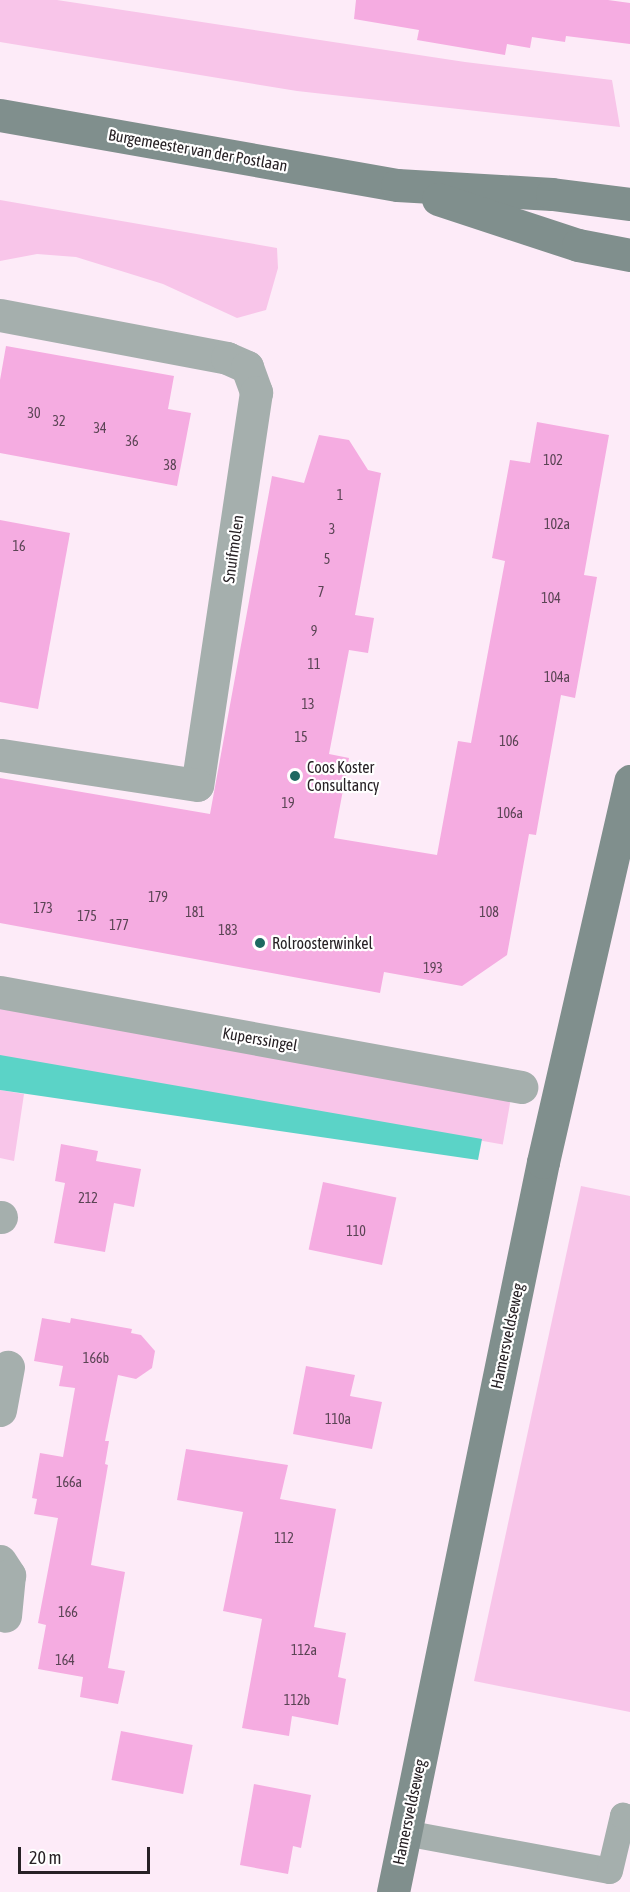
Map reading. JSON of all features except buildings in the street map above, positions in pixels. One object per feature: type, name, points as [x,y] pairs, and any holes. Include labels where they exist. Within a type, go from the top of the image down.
[{"type":"street","name":"Burgemeester van der Postlaan","points":[[0,115],[397,185],[552,194],[630,204]]},
{"type":"street","name":"Burgemeester van der Postlaan","points":[[397,185],[578,245],[630,255]]},
{"type":"street","name":"Snuifmolen","points":[[0,315],[227,358],[247,367],[256,392],[197,785],[0,755]]},
{"type":"street","name":"Hamersveldseweg","points":[[393,1892],[543,1162],[630,781]]},
{"type":"street","name":"Kuperssingel","points":[[0,992],[521,1087]]},
{"type":"street","points":[[0,1410],[8,1367]]},
{"type":"street","points":[[0,1561],[9,1575],[5,1616]]},
{"type":"lane","points":[[405,1833],[610,1871],[623,1816],[630,1818]]},
{"type":"shaded area","points":[[0,0],[57,0],[465,62],[612,80],[620,127],[297,91],[0,42]]},
{"type":"shaded area","points":[[0,200],[277,248],[278,268],[266,310],[237,318],[163,284],[76,257],[37,254],[0,261]]},
{"type":"shaded area","points":[[0,1007],[511,1097],[503,1144],[0,1056]]},
{"type":"shaded area","points":[[0,1055],[482,1139],[478,1160],[0,1090]]},
{"type":"shaded area","points":[[0,1090],[24,1094],[14,1161],[0,1158]]},
{"type":"shaded area","points":[[581,1186],[630,1196],[630,1712],[474,1681]]},
{"type":"place","name":"Coos Koster Consultancy","points":[[295,776]]},
{"type":"place","name":"Rolroosterwinkel","points":[[260,943]]}]
